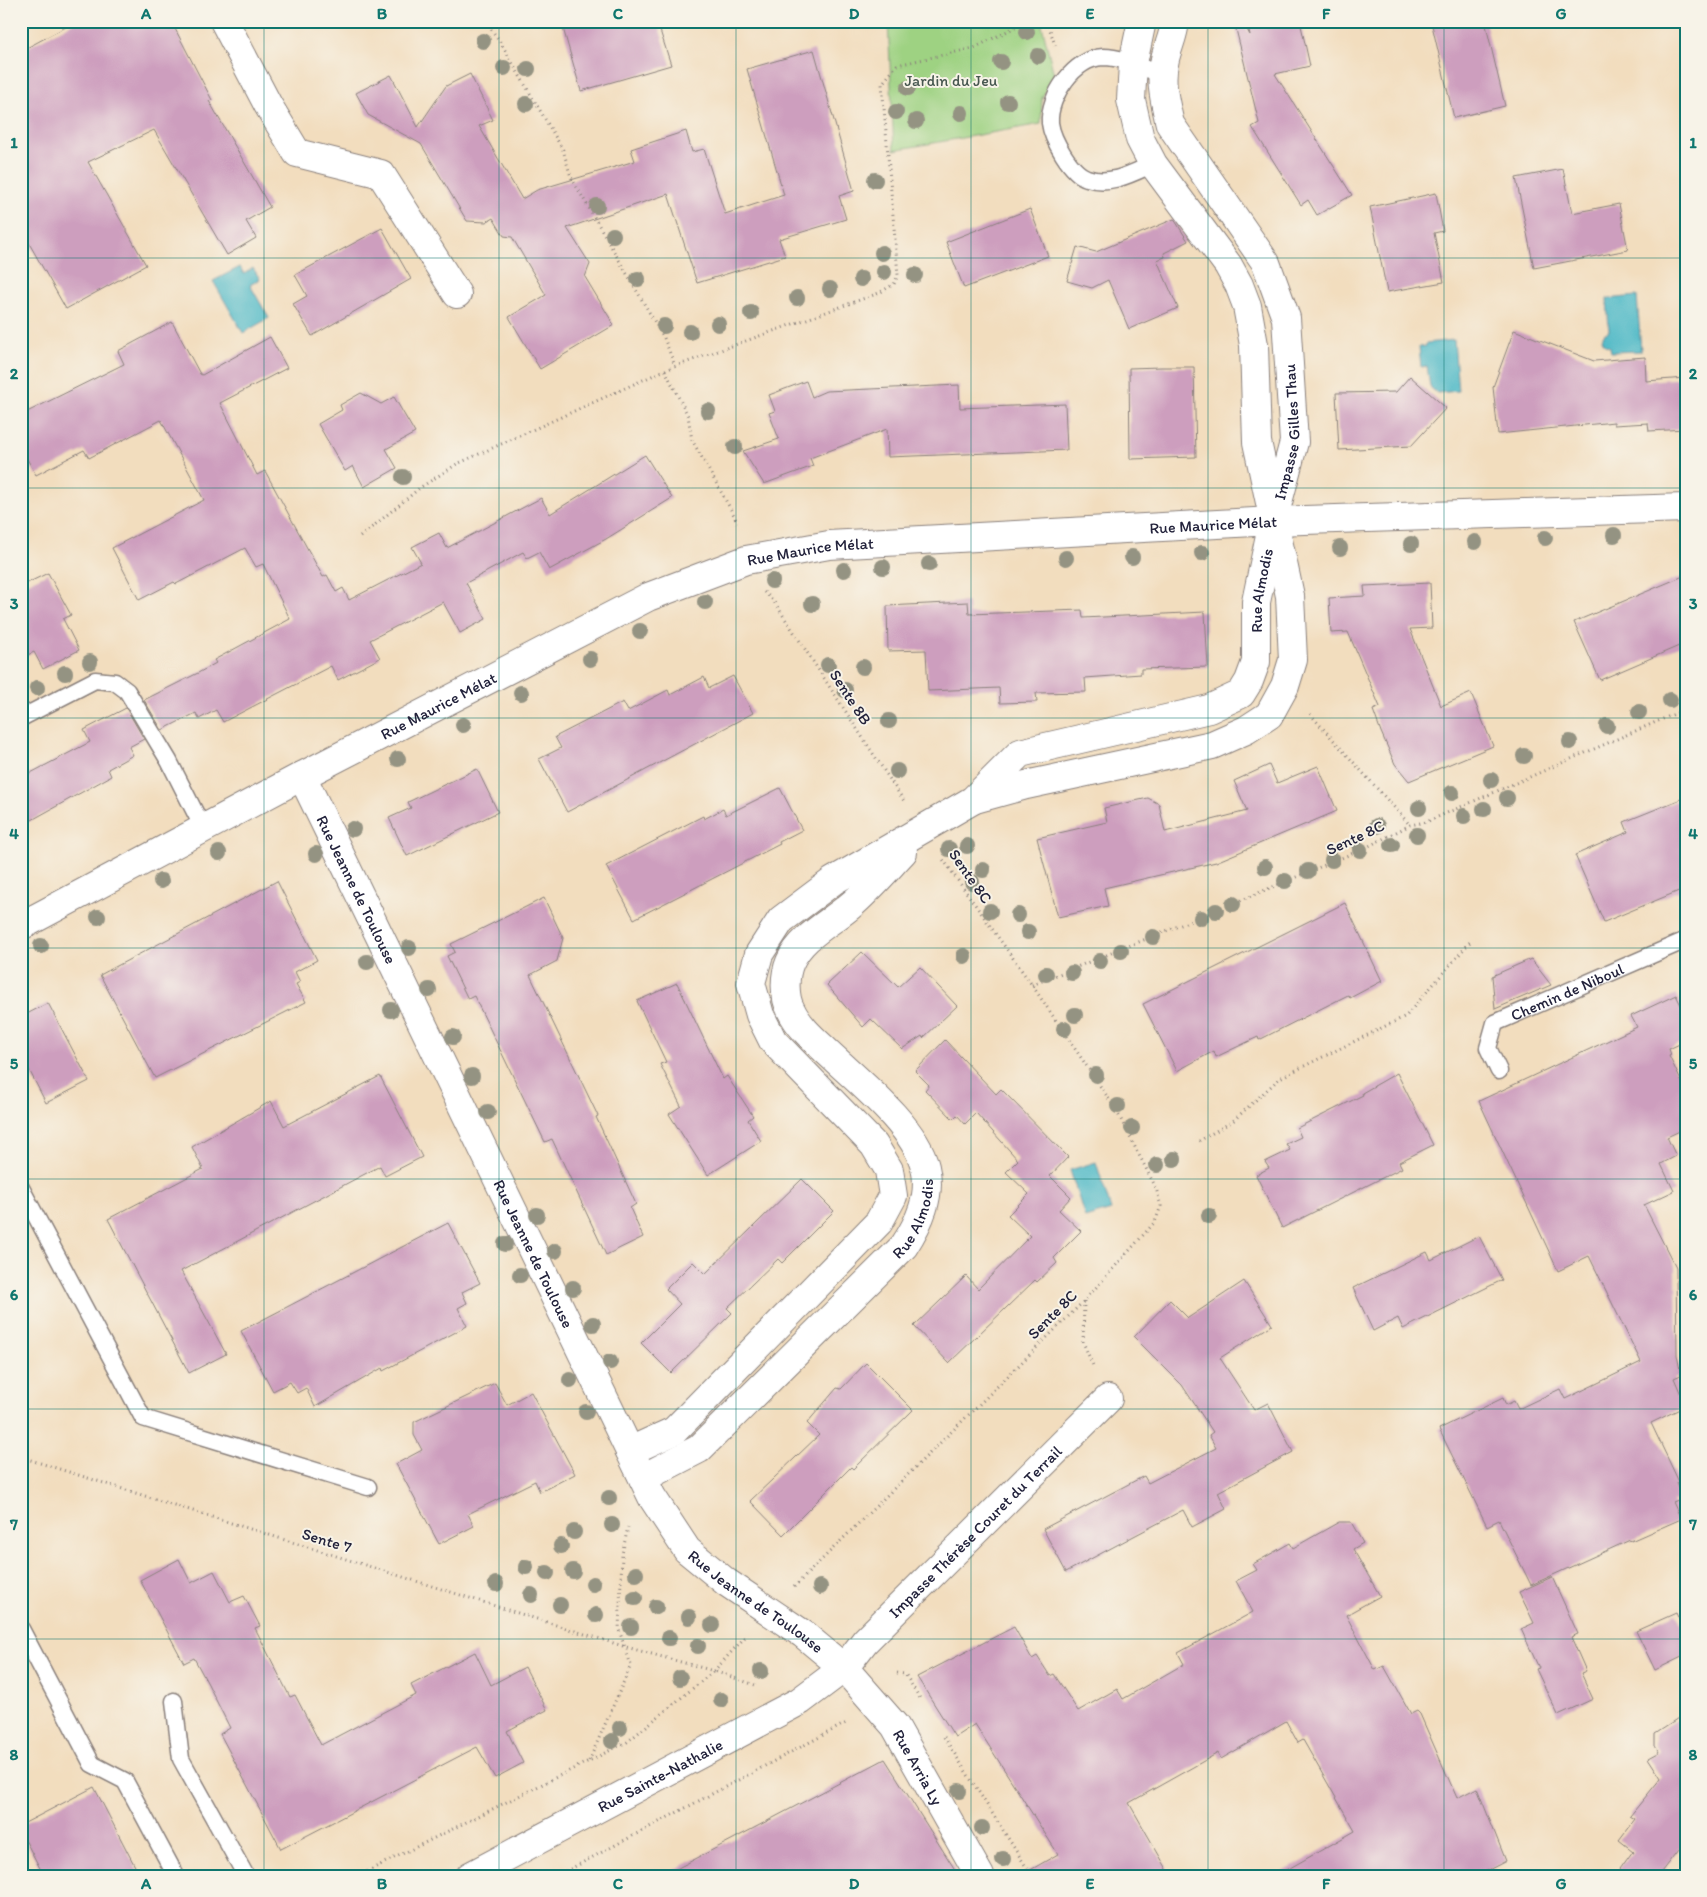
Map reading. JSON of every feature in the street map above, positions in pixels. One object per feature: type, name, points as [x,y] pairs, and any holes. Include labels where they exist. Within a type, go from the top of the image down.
[{"type":"street","points":[[224,21],[268,105],[297,153],[381,174],[457,294]]},
{"type":"street","name":"Impasse Gilles Thau","points":[[1142,21],[1133,63],[1131,100],[1134,120],[1140,139],[1153,164],[1228,265],[1239,285],[1247,306],[1254,345],[1257,442],[1273,521]]},
{"type":"street","name":"Impasse Gilles Thau","points":[[1175,21],[1174,32],[1162,76],[1164,99],[1170,124],[1266,263],[1286,318],[1294,442],[1273,521]]},
{"type":"street","name":"Impasse Gilles Thau","points":[[1254,345],[1287,344]]},
{"type":"street","name":"Rue Maurice Mélat","points":[[21,926],[302,776],[648,597],[746,560],[829,545],[1273,521],[1686,508]]},
{"type":"street","name":"Rue Almodis","points":[[973,800],[1026,785],[1212,744],[1246,730],[1268,715],[1285,686],[1294,660],[1290,596],[1273,521]]},
{"type":"street","name":"Rue Almodis","points":[[630,1451],[674,1431],[879,1222],[893,1196],[890,1170],[874,1145],[773,1041],[760,1015],[752,983],[759,954],[781,920],[833,882],[973,800],[1020,753],[1209,709],[1241,694],[1250,681],[1256,662],[1256,602],[1273,521]]},
{"type":"street","name":"Rue Jeanne de Toulouse","points":[[302,776],[648,1488],[687,1550],[768,1612],[803,1634],[844,1668]]},
{"type":"street","name":"Rue Almodis","points":[[648,1488],[699,1449],[904,1246],[918,1224],[926,1196],[925,1168],[914,1142],[899,1122],[805,1031],[790,1010],[785,989],[790,964],[802,943],[851,906],[923,831]]},
{"type":"street","name":"Impasse Thérèse Couret du Terrail","points":[[844,1668],[865,1641],[1108,1399]]},
{"type":"street","name":"Rue Arria Ly","points":[[844,1668],[894,1726],[980,1876]]},
{"type":"street","name":"Rue Sainte-Nathalie","points":[[470,1876],[800,1701],[844,1668]]},
{"type":"lane","points":[[1153,164],[1116,180],[1087,178],[1068,163],[1058,144],[1050,122],[1056,95],[1065,77],[1085,63],[1103,57],[1133,63],[1162,76]]},
{"type":"lane","points":[[21,718],[94,680],[116,682],[127,691],[169,761],[203,828]]},
{"type":"lane","name":"Chemin de Niboul","points":[[1499,1071],[1488,1048],[1495,1023],[1686,940]]},
{"type":"lane","points":[[21,1188],[143,1418],[368,1487]]},
{"type":"lane","points":[[21,1629],[92,1764],[125,1781],[176,1876]]},
{"type":"lane","points":[[174,1701],[181,1759],[246,1876]]},
{"type":"path","points":[[486,21],[563,150],[570,177],[664,338],[675,366]]},
{"type":"path","points":[[360,537],[421,487],[458,464],[665,370],[879,293],[894,284],[898,275],[882,84],[897,65],[974,48],[1027,21]]},
{"type":"path","points":[[665,370],[688,416],[692,440],[735,517],[738,532]]},
{"type":"path","name":"Sente 8B","points":[[759,588],[773,600],[923,831]]},
{"type":"path","points":[[1285,686],[1410,825]]},
{"type":"path","name":"Sente 8C","points":[[1032,985],[1218,910],[1364,848],[1410,825],[1426,822],[1686,709]]},
{"type":"path","name":"Sente 8C","points":[[358,1876],[627,1742],[714,1671],[768,1612],[1084,1301],[1155,1222],[1161,1206],[1156,1188],[1115,1108],[1032,985],[923,831]]},
{"type":"path","points":[[1199,1141],[1233,1121],[1280,1078],[1406,1016],[1470,942]]},
{"type":"path","points":[[1084,1301],[1083,1342],[1108,1399]]},
{"type":"path","name":"Sente 7","points":[[21,1457],[626,1647],[714,1671]]},
{"type":"path","points":[[589,1761],[631,1665],[626,1647],[618,1630],[622,1554],[629,1522],[648,1488]]},
{"type":"path","points":[[557,1876],[878,1707],[913,1686]]},
{"type":"path","points":[[569,1870],[573,1876]]},
{"type":"green space","name":"Jardin du Jeu","points":[[888,21],[1041,21],[1054,75],[1042,98],[1041,124],[894,150]]},
{"type":"water","points":[[240,267],[244,274],[253,268],[260,279],[250,285],[269,318],[243,333],[213,281]]},
{"type":"water","points":[[1637,296],[1641,351],[1611,352],[1610,347],[1605,345],[1602,339],[1604,334],[1609,331],[1607,299]]},
{"type":"water","points":[[1454,340],[1458,391],[1437,393],[1430,387],[1427,366],[1421,367],[1419,347],[1426,346],[1426,343]]},
{"type":"water","points":[[1096,1162],[1111,1210],[1085,1218],[1070,1170]]},
{"type":"building","points":[[77,21],[171,21],[212,100],[209,101],[270,207],[246,221],[256,238],[227,255],[154,130],[88,162],[146,265],[66,309],[21,229],[21,51]]},
{"type":"building","points":[[561,21],[657,21],[671,65],[581,91]]},
{"type":"building","points":[[1234,21],[1242,21],[1250,35],[1247,21],[1300,21],[1310,66],[1275,74],[1352,195],[1317,215],[1308,200],[1301,205],[1252,127],[1259,123]]},
{"type":"building","points":[[1431,21],[1485,21],[1505,106],[1454,118]]},
{"type":"building","points":[[814,50],[854,191],[839,196],[846,219],[779,239],[785,256],[697,283],[668,194],[567,228],[590,264],[585,277],[614,325],[540,369],[509,317],[546,295],[512,237],[504,236],[493,218],[486,222],[467,221],[421,144],[368,115],[356,93],[391,75],[418,127],[446,86],[470,74],[493,120],[479,126],[522,199],[537,190],[635,161],[631,149],[686,131],[692,152],[704,149],[725,214],[784,195],[747,69]]},
{"type":"building","points":[[1563,169],[1572,213],[1619,204],[1628,250],[1534,268],[1516,178]]},
{"type":"building","points":[[1436,193],[1443,231],[1434,233],[1444,282],[1387,292],[1370,207]]},
{"type":"building","points":[[1030,209],[1048,256],[964,288],[946,242]]},
{"type":"building","points":[[1174,219],[1188,241],[1164,253],[1165,257],[1157,260],[1178,308],[1129,329],[1108,280],[1092,288],[1067,281],[1077,247],[1096,252]]},
{"type":"building","points":[[382,228],[411,279],[312,336],[293,304],[307,296],[295,275]]},
{"type":"building","points":[[172,322],[202,375],[270,337],[287,368],[220,403],[257,475],[265,471],[323,577],[327,575],[336,592],[343,588],[349,600],[421,563],[412,547],[439,533],[447,548],[541,498],[550,514],[645,455],[672,498],[606,539],[549,570],[539,552],[527,558],[523,552],[466,583],[486,619],[460,633],[443,602],[370,640],[380,658],[338,680],[331,666],[223,722],[216,710],[199,719],[196,713],[162,730],[144,700],[198,673],[216,663],[214,660],[290,619],[263,564],[256,567],[245,548],[176,584],[174,582],[139,600],[112,548],[204,500],[161,420],[89,458],[84,450],[36,475],[21,448],[21,415],[124,364],[118,351]]},
{"type":"building","points":[[1514,330],[1594,361],[1645,357],[1646,381],[1686,378],[1686,429],[1649,431],[1648,423],[1614,425],[1614,422],[1498,434],[1493,387]]},
{"type":"building","points":[[1194,367],[1196,457],[1130,459],[1129,368]]},
{"type":"building","points":[[1410,376],[1446,408],[1411,446],[1339,450],[1336,393],[1396,392]]},
{"type":"building","points":[[806,381],[812,397],[826,391],[959,385],[960,408],[1065,404],[1067,450],[888,457],[887,429],[810,458],[813,466],[764,484],[743,451],[779,439],[769,413],[775,411],[769,395]]},
{"type":"building","points":[[361,393],[381,404],[394,397],[415,433],[386,449],[397,468],[364,487],[353,466],[345,471],[318,424],[342,410],[340,405]]},
{"type":"building","points":[[48,573],[71,615],[63,619],[79,650],[43,669],[34,652],[21,658],[21,586]]},
{"type":"building","points":[[1686,575],[1686,643],[1600,680],[1574,622]]},
{"type":"building","points":[[1430,583],[1432,628],[1410,629],[1441,706],[1471,693],[1493,746],[1409,781],[1395,764],[1381,732],[1373,710],[1380,707],[1348,632],[1331,633],[1329,598],[1365,596],[1364,586]]},
{"type":"building","points":[[968,602],[969,614],[1082,610],[1083,618],[1205,612],[1208,667],[1141,669],[1141,674],[1085,678],[1086,692],[1036,693],[1037,702],[1000,703],[999,688],[928,691],[926,650],[888,651],[887,606]]},
{"type":"building","points":[[733,676],[753,713],[567,812],[539,759],[561,748],[555,737],[623,702],[628,711],[668,690],[670,695],[704,677],[709,688]]},
{"type":"building","points":[[126,708],[144,739],[129,747],[133,755],[108,769],[111,776],[21,826],[21,778],[90,742],[84,730]]},
{"type":"building","points":[[1269,765],[1277,783],[1318,766],[1337,811],[1216,862],[1104,888],[1108,906],[1058,917],[1037,838],[1107,822],[1104,808],[1148,798],[1159,804],[1165,832],[1247,811],[1234,781]]},
{"type":"building","points":[[477,769],[498,812],[407,856],[389,818],[411,808],[408,802]]},
{"type":"building","points":[[780,788],[802,830],[779,842],[780,844],[634,919],[606,866],[703,816],[704,819],[723,809],[726,815]]},
{"type":"building","points":[[1686,797],[1686,888],[1604,922],[1575,855],[1628,832],[1624,822]]},
{"type":"building","points":[[277,881],[317,960],[295,972],[300,982],[296,984],[306,1002],[155,1078],[100,975]]},
{"type":"building","points":[[544,898],[563,938],[557,961],[530,975],[598,1116],[596,1117],[636,1204],[630,1208],[643,1237],[606,1255],[552,1139],[545,1142],[474,996],[468,999],[447,956],[455,952],[451,944]]},
{"type":"building","points":[[1345,903],[1382,981],[1350,998],[1348,995],[1259,1040],[1258,1037],[1216,1057],[1214,1051],[1177,1071],[1143,1004]]},
{"type":"building","points":[[862,952],[898,987],[920,967],[957,1006],[923,1038],[922,1036],[902,1049],[871,1019],[863,1027],[827,985]]},
{"type":"building","points":[[1531,959],[1551,985],[1495,1009],[1492,976]]},
{"type":"building","points":[[677,983],[723,1079],[727,1076],[753,1116],[748,1120],[761,1141],[708,1175],[669,1114],[681,1106],[660,1064],[666,1062],[637,1001]]},
{"type":"building","points":[[1676,995],[1686,1015],[1686,1041],[1669,1049],[1671,1055],[1669,1056],[1686,1091],[1686,1128],[1667,1137],[1676,1156],[1661,1164],[1674,1191],[1644,1205],[1676,1268],[1677,1355],[1681,1375],[1674,1378],[1686,1406],[1651,1423],[1679,1482],[1677,1483],[1683,1498],[1673,1502],[1681,1519],[1531,1585],[1499,1520],[1487,1526],[1439,1429],[1503,1398],[1506,1405],[1514,1401],[1518,1409],[1560,1389],[1565,1399],[1641,1362],[1589,1256],[1558,1271],[1479,1101],[1637,1027],[1631,1016]]},
{"type":"building","points":[[48,1003],[89,1081],[46,1103],[21,1054],[21,1017]]},
{"type":"building","points":[[945,1040],[996,1094],[1001,1089],[1068,1157],[1050,1176],[1071,1197],[1059,1210],[1081,1231],[1054,1258],[1057,1263],[1037,1282],[1035,1280],[949,1363],[914,1326],[966,1276],[978,1289],[1030,1236],[1008,1215],[1029,1194],[1006,1172],[1018,1160],[976,1113],[965,1124],[957,1115],[953,1119],[925,1090],[929,1085],[915,1071]]},
{"type":"building","points":[[1397,1073],[1433,1145],[1399,1162],[1402,1168],[1282,1228],[1256,1175],[1269,1168],[1265,1162],[1290,1150],[1286,1144],[1301,1137],[1297,1128],[1363,1095],[1362,1093]]},
{"type":"building","points":[[380,1076],[422,1157],[385,1176],[380,1166],[181,1271],[226,1354],[189,1373],[108,1219],[203,1169],[192,1147],[271,1101],[284,1126]]},
{"type":"building","points":[[802,1179],[834,1211],[782,1263],[778,1259],[727,1308],[732,1313],[671,1373],[641,1343],[680,1304],[666,1289],[693,1262],[705,1274]]},
{"type":"building","points":[[448,1223],[480,1283],[462,1292],[467,1303],[458,1308],[467,1326],[383,1371],[382,1368],[315,1407],[306,1388],[297,1393],[290,1382],[273,1391],[241,1331]]},
{"type":"building","points":[[1479,1236],[1502,1280],[1403,1329],[1398,1318],[1373,1331],[1353,1288],[1427,1252],[1431,1260]]},
{"type":"building","points":[[1244,1281],[1272,1325],[1220,1358],[1254,1410],[1268,1403],[1293,1452],[1218,1492],[1226,1509],[1192,1527],[1183,1510],[1066,1572],[1043,1529],[1144,1476],[1148,1483],[1216,1448],[1209,1435],[1213,1432],[1182,1385],[1134,1337],[1170,1300],[1188,1318]]},
{"type":"building","points":[[866,1363],[913,1410],[853,1469],[851,1467],[783,1535],[750,1501],[819,1435],[807,1423],[837,1388],[841,1389]]},
{"type":"building","points":[[495,1383],[507,1405],[531,1392],[575,1474],[540,1492],[535,1481],[468,1514],[474,1526],[439,1544],[396,1464],[422,1450],[414,1435],[414,1422]]},
{"type":"building","points":[[1339,1522],[1351,1522],[1363,1543],[1353,1549],[1380,1596],[1346,1615],[1375,1670],[1384,1666],[1411,1714],[1417,1711],[1420,1714],[1457,1798],[1477,1788],[1506,1861],[1477,1876],[1276,1876],[1355,1831],[1303,1740],[1298,1743],[1286,1721],[1221,1759],[1218,1753],[1129,1803],[1171,1876],[1020,1876],[1058,1854],[975,1724],[955,1737],[917,1677],[1014,1627],[1032,1659],[1037,1656],[1050,1676],[1054,1674],[1078,1711],[1117,1689],[1123,1699],[1184,1664],[1178,1653],[1253,1612],[1236,1581],[1257,1570],[1253,1564],[1290,1543],[1293,1548]]},
{"type":"building","points":[[179,1559],[191,1583],[214,1571],[230,1602],[244,1596],[260,1626],[255,1628],[290,1697],[295,1695],[321,1745],[416,1695],[411,1685],[475,1652],[491,1685],[525,1667],[547,1710],[507,1731],[523,1763],[495,1778],[477,1747],[281,1849],[220,1734],[230,1728],[208,1684],[194,1658],[184,1663],[140,1580]]},
{"type":"building","points":[[1552,1577],[1578,1634],[1571,1637],[1586,1671],[1581,1673],[1593,1699],[1558,1715],[1536,1669],[1539,1668],[1521,1629],[1534,1623],[1519,1592]]},
{"type":"building","points":[[1676,1613],[1686,1634],[1686,1655],[1655,1670],[1636,1631]]},
{"type":"building","points":[[1686,1714],[1686,1841],[1659,1876],[1615,1876],[1633,1851],[1619,1840],[1635,1819],[1630,1816],[1661,1778],[1648,1758],[1659,1752],[1655,1746],[1655,1734]]},
{"type":"building","points":[[885,1759],[959,1876],[663,1876]]},
{"type":"building","points":[[94,1787],[140,1876],[44,1876],[21,1832],[21,1825]]}]
